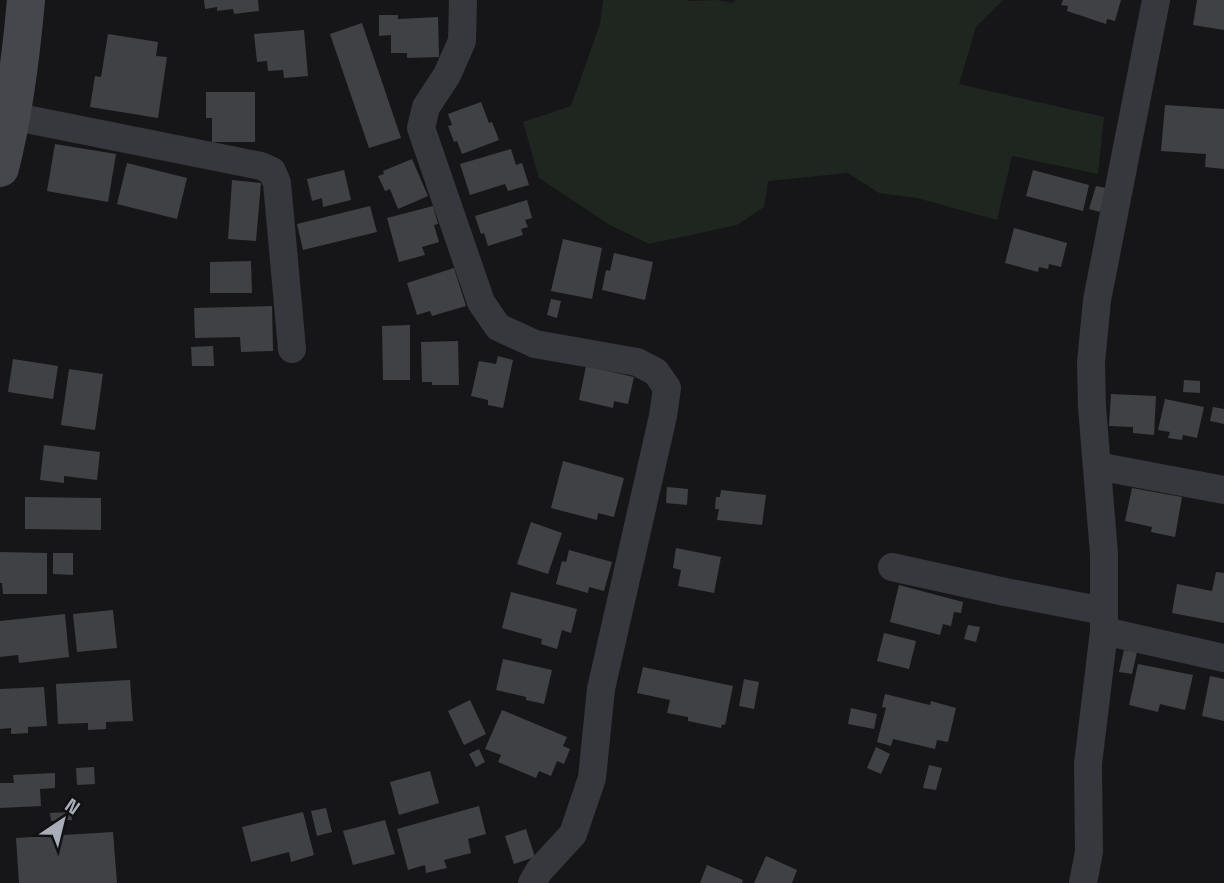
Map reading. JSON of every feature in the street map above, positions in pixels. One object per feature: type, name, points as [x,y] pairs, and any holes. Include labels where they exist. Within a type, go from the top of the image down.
[{"type":"street","points":[[0,168],[22,48],[26,0]]},
{"type":"street","points":[[463,0],[462,41],[447,75],[426,107],[421,128],[481,302],[498,327],[535,344],[637,362],[656,372],[667,388],[601,689],[592,778],[573,834],[539,871],[533,883]]},
{"type":"street","points":[[1083,883],[1089,852],[1088,764],[1104,621],[1104,554],[1091,363],[1097,300],[1156,0]]},
{"type":"street","points":[[11,116],[261,166],[271,171],[277,183],[292,349]]},
{"type":"street","points":[[1097,466],[1224,490]]},
{"type":"street","points":[[892,566],[1005,592],[1224,658]]},
{"type":"shaded area","points":[[603,0],[717,0],[732,3],[736,0],[1003,0],[976,27],[959,84],[1104,117],[1098,174],[1012,156],[997,220],[917,198],[879,193],[848,173],[768,181],[764,207],[737,225],[649,244],[610,225],[539,178],[523,122],[571,106],[600,24]]},
{"type":"building","points":[[204,0],[258,0],[259,11],[234,14],[233,9],[205,9]]},
{"type":"building","points":[[1063,0],[1121,0],[1115,21],[1107,19],[1106,24],[1067,11],[1068,6],[1061,5]]},
{"type":"building","points":[[1197,0],[1224,0],[1224,30],[1193,25]]},
{"type":"building","points":[[379,15],[398,15],[398,19],[438,17],[439,57],[407,58],[407,53],[391,53],[391,35],[379,36]]},
{"type":"building","points":[[362,23],[401,138],[369,148],[330,34]]},
{"type":"building","points":[[304,30],[308,76],[284,78],[283,70],[268,71],[267,61],[257,62],[254,34]]},
{"type":"building","points":[[108,34],[158,42],[156,56],[167,57],[158,118],[90,107],[95,76],[101,77]]},
{"type":"building","points":[[206,92],[255,92],[255,142],[212,142],[212,118],[206,118]]},
{"type":"building","points":[[481,102],[499,140],[462,154],[448,126],[452,125],[448,114]]},
{"type":"building","points":[[1165,105],[1224,109],[1224,169],[1205,167],[1206,154],[1161,151]]},
{"type":"building","points":[[55,144],[116,154],[108,202],[47,191]]},
{"type":"building","points":[[511,149],[516,165],[522,163],[529,185],[508,191],[505,184],[470,195],[460,164]]},
{"type":"building","points":[[412,159],[428,196],[398,209],[390,189],[385,191],[378,176],[384,174],[383,171]]},
{"type":"building","points":[[127,163],[187,178],[177,219],[117,204]]},
{"type":"building","points":[[344,170],[351,200],[323,207],[322,198],[312,201],[307,179]]},
{"type":"building","points":[[1033,170],[1089,185],[1083,211],[1026,196]]},
{"type":"building","points":[[232,180],[261,183],[256,241],[228,239]]},
{"type":"building","points":[[1096,186],[1106,188],[1100,212],[1089,209]]},
{"type":"building","points":[[527,200],[532,218],[525,220],[528,227],[521,229],[523,235],[488,246],[475,216]]},
{"type":"building","points":[[370,206],[377,232],[303,250],[297,224]]},
{"type":"building","points":[[433,206],[438,224],[434,225],[439,242],[422,247],[425,255],[399,262],[387,218]]},
{"type":"building","points":[[1014,228],[1067,243],[1061,267],[1049,264],[1048,269],[1039,267],[1038,272],[1005,263]]},
{"type":"building","points":[[563,239],[602,248],[592,299],[551,291]]},
{"type":"building","points":[[614,253],[653,262],[645,300],[602,290],[606,270],[610,271]]},
{"type":"building","points":[[251,261],[252,293],[210,293],[210,262]]},
{"type":"building","points":[[454,268],[466,306],[432,316],[430,311],[417,315],[407,283]]},
{"type":"building","points":[[551,299],[561,301],[557,318],[547,315]]},
{"type":"building","points":[[272,306],[273,351],[241,352],[240,337],[195,338],[194,308]]},
{"type":"building","points":[[410,325],[410,380],[383,380],[382,326]]},
{"type":"building","points":[[458,341],[459,385],[432,385],[432,382],[422,382],[421,342]]},
{"type":"building","points":[[213,346],[214,366],[192,366],[191,347]]},
{"type":"building","points":[[498,356],[513,360],[503,408],[488,405],[488,400],[471,396],[479,361],[496,364]]},
{"type":"building","points":[[13,359],[58,366],[53,399],[8,392]]},
{"type":"building","points":[[586,366],[634,377],[628,404],[614,401],[613,408],[579,400]]},
{"type":"building","points":[[69,369],[103,374],[95,430],[61,425]]},
{"type":"building","points":[[1184,380],[1200,381],[1200,393],[1183,392]]},
{"type":"building","points":[[1111,394],[1156,396],[1154,435],[1133,433],[1133,427],[1109,426]]},
{"type":"building","points":[[1165,399],[1204,407],[1197,438],[1183,435],[1182,440],[1168,438],[1170,432],[1158,430]]},
{"type":"building","points":[[1213,407],[1224,409],[1224,424],[1210,421]]},
{"type":"building","points":[[44,445],[100,452],[97,480],[64,476],[64,483],[40,480]]},
{"type":"building","points":[[563,461],[624,478],[614,517],[598,513],[597,520],[551,508]]},
{"type":"building","points":[[667,487],[688,489],[687,505],[666,503]]},
{"type":"building","points":[[1132,488],[1182,497],[1175,537],[1151,532],[1152,527],[1125,521]]},
{"type":"building","points":[[721,490],[766,495],[762,525],[717,520],[719,509],[715,509],[716,497],[720,497]]},
{"type":"building","points":[[25,497],[101,498],[101,530],[25,529]]},
{"type":"building","points":[[531,522],[562,533],[548,574],[517,564]]},
{"type":"building","points":[[676,548],[721,557],[714,593],[678,586],[681,570],[673,568]]},
{"type":"building","points":[[569,550],[612,562],[604,591],[589,587],[588,593],[556,584],[562,561],[566,562]]},
{"type":"building","points":[[0,552],[47,553],[47,594],[3,594],[0,583]]},
{"type":"building","points":[[53,553],[73,553],[73,575],[53,574]]},
{"type":"building","points":[[1216,572],[1224,573],[1224,623],[1172,613],[1177,584],[1212,591]]},
{"type":"building","points":[[899,585],[963,602],[961,613],[954,612],[951,626],[943,624],[940,635],[890,622]]},
{"type":"building","points":[[511,592],[577,609],[571,633],[562,630],[557,649],[541,644],[542,639],[502,628]]},
{"type":"building","points":[[113,610],[117,648],[77,652],[73,614]]},
{"type":"building","points":[[65,614],[69,657],[19,663],[18,655],[0,657],[0,621]]},
{"type":"building","points":[[968,625],[980,627],[976,642],[964,639]]},
{"type":"building","points":[[884,633],[916,641],[909,669],[877,661]]},
{"type":"building","points":[[1124,650],[1137,652],[1132,674],[1119,672]]},
{"type":"building","points":[[503,659],[552,670],[544,704],[496,690]]},
{"type":"building","points":[[1138,664],[1193,675],[1185,710],[1160,704],[1158,712],[1129,705]]},
{"type":"building","points":[[643,667],[733,686],[725,725],[722,724],[721,728],[688,721],[688,717],[667,713],[670,700],[637,693]]},
{"type":"building","points":[[1210,676],[1224,679],[1224,721],[1202,716]]},
{"type":"building","points":[[744,679],[759,682],[754,709],[739,706]]},
{"type":"building","points":[[130,680],[133,721],[106,722],[106,729],[88,730],[88,723],[58,724],[56,684]]},
{"type":"building","points":[[44,687],[47,726],[28,727],[28,733],[11,734],[11,728],[0,729],[0,689]]},
{"type":"building","points":[[885,694],[956,708],[948,742],[937,740],[935,749],[893,739],[891,746],[877,742],[886,708],[882,707]]},
{"type":"building","points":[[470,700],[486,734],[464,745],[448,711]]},
{"type":"building","points":[[851,708],[877,714],[874,729],[848,724]]},
{"type":"building","points":[[502,710],[567,737],[563,746],[570,749],[564,764],[557,761],[551,776],[539,771],[536,778],[498,762],[501,755],[485,749]]},
{"type":"building","points":[[876,747],[890,754],[881,774],[867,768]]},
{"type":"building","points":[[479,749],[485,762],[476,767],[469,754]]},
{"type":"building","points":[[929,765],[942,768],[936,790],[923,788]]},
{"type":"building","points":[[94,767],[95,784],[77,785],[76,768]]},
{"type":"building","points":[[430,771],[439,803],[399,815],[390,782]]},
{"type":"building","points":[[55,773],[55,788],[40,789],[41,806],[0,808],[0,783],[14,783],[13,775]]},
{"type":"building","points":[[479,806],[486,834],[468,839],[471,853],[444,860],[447,868],[426,873],[425,865],[408,870],[397,829]]},
{"type":"building","points":[[326,808],[332,832],[317,836],[311,811]]},
{"type":"building","points":[[71,812],[72,820],[51,821],[50,813]]},
{"type":"building","points":[[303,812],[314,855],[291,862],[289,852],[251,862],[242,827]]},
{"type":"building","points":[[385,820],[395,854],[353,865],[343,831]]},
{"type":"building","points":[[526,829],[535,857],[514,864],[505,836]]},
{"type":"building","points":[[113,832],[117,883],[19,883],[16,838]]},
{"type":"building","points":[[766,856],[797,870],[792,883],[754,883]]},
{"type":"building","points":[[707,865],[743,880],[742,883],[700,883]]}]
